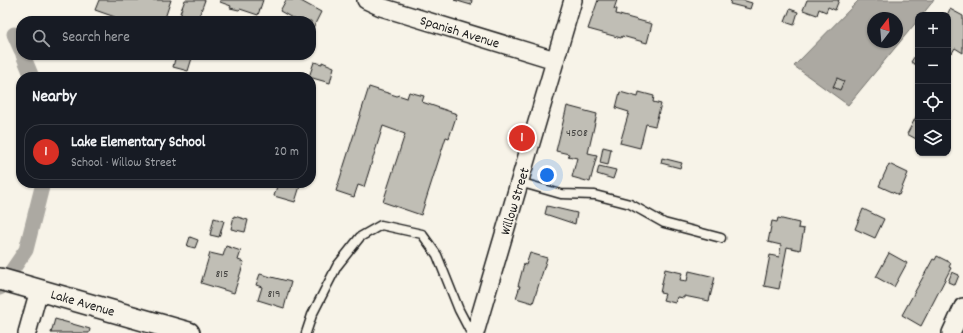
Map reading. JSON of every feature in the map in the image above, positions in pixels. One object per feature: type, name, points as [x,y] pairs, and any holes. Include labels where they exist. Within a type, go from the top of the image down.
[{"type":"street","name":"Spanish Avenue","points":[[366,0],[382,7],[555,60]]},
{"type":"street","name":"Willow Street","points":[[474,333],[573,0]]},
{"type":"street","name":"Lake Avenue","points":[[0,279],[178,331]]},
{"type":"street","points":[[27,333],[39,290]]},
{"type":"street","points":[[951,333],[963,307]]},
{"type":"lane","points":[[519,182],[561,194],[595,195],[630,204],[664,222],[721,238]]},
{"type":"lane","points":[[306,333],[312,315],[338,266],[360,237],[381,225],[422,234],[437,255],[470,333]]},
{"type":"shaded area","points":[[859,0],[934,0],[924,12],[915,12],[915,24],[903,38],[903,12],[867,12],[867,48],[895,48],[848,105],[794,66]]},
{"type":"building","points":[[99,0],[171,0],[166,16],[112,16],[95,10]]},
{"type":"building","points":[[185,0],[205,0],[199,16],[189,16],[180,13]]},
{"type":"building","points":[[220,0],[263,0],[258,15],[240,9],[230,8],[231,6],[220,2]]},
{"type":"building","points":[[286,0],[299,0],[321,12],[316,22],[316,16],[289,16],[280,11]]},
{"type":"building","points":[[454,0],[472,0],[471,5]]},
{"type":"building","points":[[598,0],[617,0],[614,9],[617,9],[616,14],[652,24],[647,43],[588,29]]},
{"type":"building","points":[[731,0],[742,0],[752,3],[750,9],[730,4]]},
{"type":"building","points":[[807,0],[839,0],[835,10],[828,7],[826,12],[819,9],[817,15],[803,10]]},
{"type":"building","points":[[790,9],[798,12],[794,25],[785,22]]},
{"type":"building","points":[[950,9],[963,16],[963,53],[955,48],[951,52],[951,12],[948,12]]},
{"type":"building","points":[[915,56],[915,64],[911,62]]},
{"type":"building","points":[[175,60],[191,60],[188,71],[173,67]]},
{"type":"building","points":[[314,62],[322,64],[322,62],[334,67],[330,83],[316,79],[316,72],[311,72]]},
{"type":"building","points":[[837,78],[844,81],[840,90],[833,87]]},
{"type":"building","points":[[369,87],[407,98],[409,92],[424,96],[422,102],[457,114],[449,138],[446,137],[421,215],[383,202],[405,134],[383,126],[364,187],[358,185],[354,197],[336,191]]},
{"type":"building","points":[[620,92],[638,97],[639,92],[654,96],[653,102],[661,104],[655,126],[646,124],[640,148],[620,143],[629,112],[616,108]]},
{"type":"building","points":[[567,106],[597,114],[588,153],[597,155],[590,182],[572,177],[577,158],[568,156],[569,154],[556,151]]},
{"type":"building","points":[[915,119],[915,138],[907,134]]},
{"type":"building","points":[[603,147],[611,149],[608,165],[600,163]]},
{"type":"building","points":[[662,158],[682,163],[680,168],[661,163]]},
{"type":"building","points":[[889,164],[908,173],[899,195],[879,186]]},
{"type":"building","points":[[599,166],[616,170],[613,179],[597,174]]},
{"type":"building","points":[[276,188],[299,188],[295,202],[274,196]]},
{"type":"building","points":[[547,206],[577,213],[575,224],[545,214]]},
{"type":"building","points":[[863,209],[884,219],[875,238],[855,229]]},
{"type":"building","points":[[234,216],[248,220],[245,232],[231,229]]},
{"type":"building","points":[[214,218],[224,221],[219,237],[210,235]]},
{"type":"building","points":[[778,218],[799,223],[798,228],[804,229],[800,250],[787,247],[779,289],[764,286],[770,255],[779,257],[781,245],[768,242],[772,221],[777,222]]},
{"type":"building","points":[[190,237],[198,240],[195,248],[187,246]]},
{"type":"building","points":[[226,246],[241,251],[238,260],[244,262],[234,293],[201,283],[210,253],[223,256]]},
{"type":"building","points":[[530,253],[547,258],[533,303],[516,298],[524,264],[526,265]]},
{"type":"building","points":[[889,253],[907,263],[894,287],[876,277]]},
{"type":"building","points":[[937,256],[951,263],[949,267],[951,268],[921,326],[902,315],[933,259],[935,260]]},
{"type":"building","points":[[665,269],[682,273],[680,280],[687,281],[689,271],[715,277],[709,301],[684,296],[684,298],[677,297],[675,303],[663,300],[665,294],[660,293]]},
{"type":"building","points":[[952,272],[959,275],[955,285],[948,282]]},
{"type":"building","points":[[260,274],[291,282],[284,308],[258,300],[262,287],[256,285]]},
{"type":"building","points":[[55,319],[90,329],[89,333],[51,333]]},
{"type":"waterway","points":[[14,34],[16,39]]},
{"type":"waterway","points":[[25,60],[30,72]]},
{"type":"waterway","points":[[0,288],[26,250],[42,188]]},
{"type":"place","name":"Lake Elementary School","points":[[522,138]]}]
